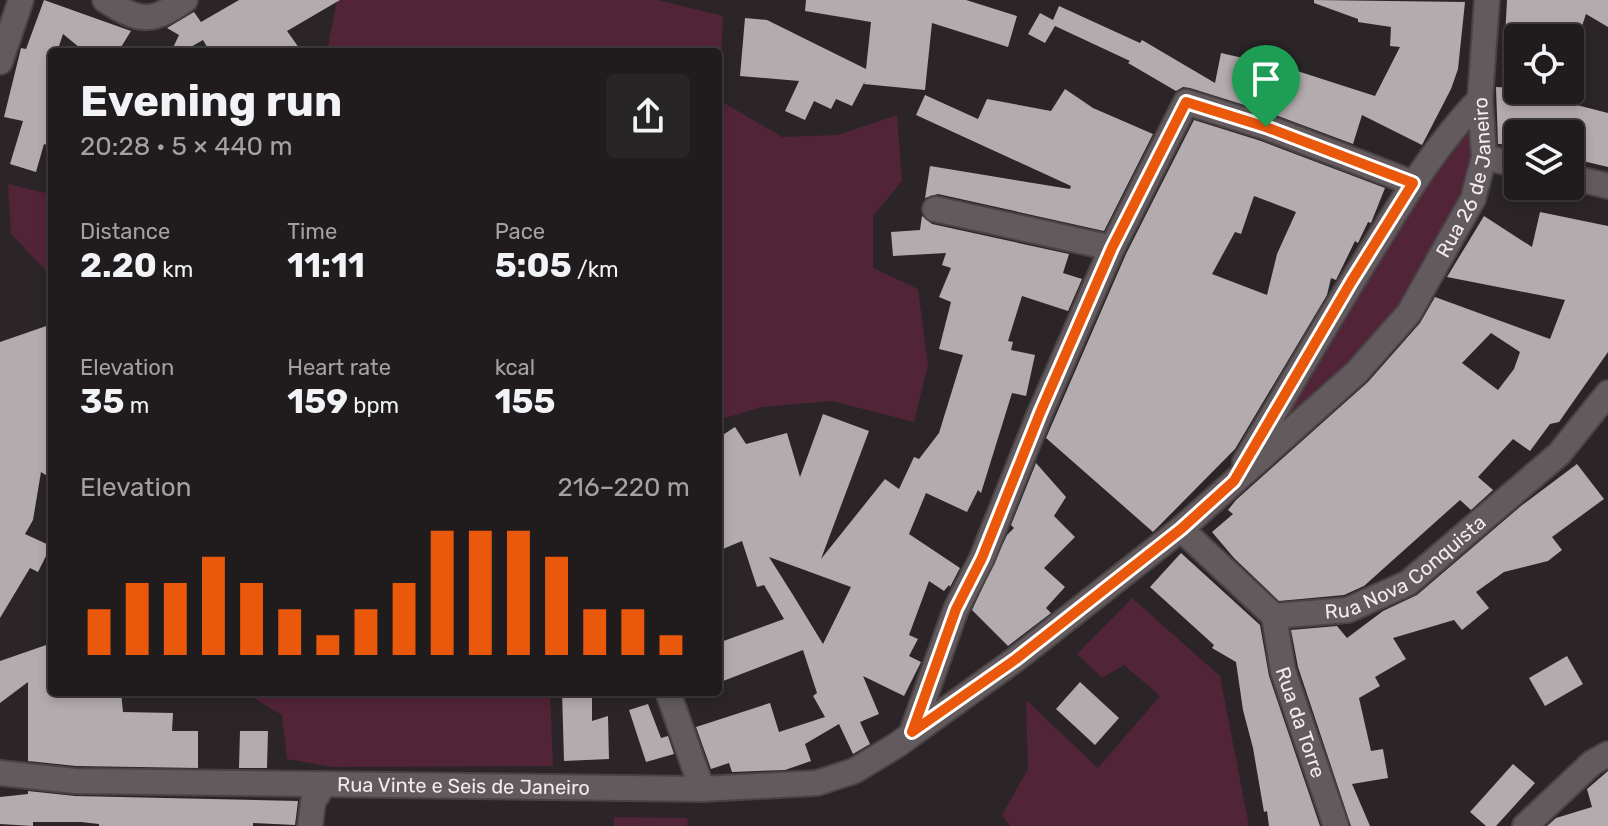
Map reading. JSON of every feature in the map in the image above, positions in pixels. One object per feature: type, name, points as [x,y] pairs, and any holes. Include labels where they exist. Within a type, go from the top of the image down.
[{"type":"street","points":[[0,62],[21,0]]},
{"type":"street","points":[[105,0],[137,19],[157,17],[185,0]]},
{"type":"street","points":[[1480,99],[1487,0]]},
{"type":"street","name":"Rua 26 de Janeiro","points":[[912,732],[1016,659],[1181,529],[1357,372],[1409,313],[1473,199],[1484,157],[1480,99]]},
{"type":"street","name":"Rua 26 de Janeiro","points":[[1234,481],[1413,183],[1459,121],[1480,99]]},
{"type":"street","points":[[912,732],[956,609],[982,558],[1040,413],[1112,248],[1186,102],[1266,127],[1413,183]]},
{"type":"street","points":[[1484,157],[1504,162]]},
{"type":"street","points":[[1584,180],[1608,186]]},
{"type":"street","points":[[935,209],[1112,248]]},
{"type":"street","name":"Rua Nova Conquista","points":[[1274,616],[1348,610],[1408,583],[1559,454],[1608,393]]},
{"type":"street","points":[[1181,529],[1274,616]]},
{"type":"street","name":"Rua da Torre","points":[[1274,616],[1283,671],[1336,826]]},
{"type":"street","points":[[669,696],[702,789]]},
{"type":"street","name":"Rua Vinte e Seis de Janeiro","points":[[0,773],[75,781],[702,789],[817,783],[854,771],[897,745],[912,732]]},
{"type":"street","points":[[1525,826],[1592,763],[1608,754]]},
{"type":"street","points":[[310,826],[313,802],[324,784]]},
{"type":"shaded area","points":[[337,0],[658,0],[723,16],[721,48],[328,48]]},
{"type":"shaded area","points":[[722,102],[782,137],[838,135],[897,115],[902,181],[873,216],[873,268],[918,289],[928,365],[914,422],[832,401],[762,407],[722,419]]},
{"type":"shaded area","points":[[1473,119],[1471,159],[1450,222],[1406,294],[1372,343],[1285,422],[1399,230]]},
{"type":"shaded area","points":[[8,184],[45,193],[48,189],[48,273],[11,234]]},
{"type":"shaded area","points":[[1132,598],[1220,676],[1249,826],[1010,826],[1002,815],[1028,769],[1026,700],[1098,768],[1160,696],[1124,665],[1102,678],[1077,654]]},
{"type":"shaded area","points":[[550,696],[553,766],[332,767],[287,759],[282,715],[252,697]]},
{"type":"shaded area","points":[[614,817],[688,818],[687,826],[614,826]]},
{"type":"building","points":[[44,0],[131,31],[120,48],[80,48],[63,34],[58,48],[48,48],[48,146],[44,144],[36,172],[10,164],[23,121],[4,117],[21,48],[26,49]]},
{"type":"building","points":[[239,0],[340,0],[287,31],[299,48],[208,48],[203,40],[189,48],[173,48],[179,35],[167,28],[194,12],[201,22]]},
{"type":"building","points":[[806,0],[966,0],[1017,16],[1008,47],[932,23],[925,90],[864,84],[865,81],[852,106],[836,99],[831,109],[814,101],[805,120],[785,111],[799,81],[740,76],[745,18],[767,20],[866,69],[871,22],[805,11]]},
{"type":"building","points":[[1314,0],[1465,2],[1458,69],[1422,145],[1362,115],[1353,144],[1190,88],[1183,87],[1176,91],[1128,63],[1130,61],[1055,26],[1045,43],[1028,34],[1040,13],[1053,20],[1059,6],[1140,43],[1142,40],[1215,83],[1221,53],[1256,61],[1257,58],[1375,96],[1400,47],[1390,46],[1391,27],[1358,22],[1358,19],[1314,3]]},
{"type":"building","points":[[1507,0],[1608,0],[1608,27],[1586,14],[1583,24],[1506,24]]},
{"type":"building","points":[[1496,87],[1504,87],[1504,104],[1573,104],[1608,113],[1608,167],[1584,161],[1584,120],[1504,120],[1504,144],[1498,144]]},
{"type":"building","points":[[1065,89],[1093,108],[1153,134],[1104,231],[938,194],[925,198],[930,166],[1070,189],[1071,186],[916,115],[925,95],[978,119],[987,99],[1051,111]]},
{"type":"building","points":[[1194,120],[1261,141],[1385,188],[1371,223],[1368,222],[1358,243],[1355,241],[1336,280],[1331,278],[1327,295],[1235,449],[1153,532],[1046,438],[1126,254]],"holes":[[[1254,196],[1296,212],[1277,254],[1267,295],[1212,274],[1235,232],[1241,234]]]},
{"type":"building","points":[[1540,212],[1608,226],[1608,352],[1559,422],[1550,424],[1530,451],[1513,439],[1478,477],[1493,490],[1471,510],[1460,500],[1364,586],[1344,595],[1279,601],[1212,532],[1233,514],[1228,510],[1236,500],[1368,382],[1420,323],[1435,297],[1550,339],[1565,300],[1447,277],[1484,216],[1532,247]],"holes":[[[1491,333],[1520,352],[1514,369],[1498,390],[1462,363]]]},
{"type":"building","points":[[922,216],[932,224],[1069,254],[1063,273],[1082,279],[1068,311],[1022,296],[1008,341],[1013,342],[1011,350],[1035,355],[1026,396],[1012,393],[981,493],[978,490],[967,512],[926,493],[909,534],[960,568],[950,587],[944,591],[929,581],[909,635],[918,639],[909,656],[921,662],[904,696],[863,676],[879,714],[860,722],[870,744],[853,754],[839,724],[805,744],[811,761],[785,770],[732,772],[729,763],[711,769],[696,727],[770,703],[779,732],[825,717],[813,696],[817,693],[803,650],[722,681],[722,642],[784,619],[764,585],[757,587],[742,541],[722,549],[722,435],[735,427],[746,444],[787,433],[800,477],[823,414],[869,431],[821,559],[885,479],[899,489],[914,457],[919,459],[939,433],[963,355],[939,349],[951,302],[939,297],[951,268],[942,265],[946,253],[893,256],[891,232],[920,230]],"holes":[[[769,557],[851,587],[823,644]]]},
{"type":"building","points":[[48,325],[48,476],[41,472],[33,520],[25,534],[48,545],[48,552],[38,572],[30,568],[0,618],[0,342]]},
{"type":"building","points":[[1036,463],[1066,497],[1054,516],[1075,537],[1044,568],[1065,587],[1046,608],[1051,613],[1008,646],[972,610],[1007,535],[1014,528],[1011,525]]},
{"type":"building","points":[[1577,464],[1604,499],[1552,537],[1562,550],[1548,561],[1504,572],[1476,592],[1489,608],[1462,630],[1454,620],[1393,638],[1406,659],[1375,677],[1380,686],[1359,698],[1371,751],[1383,749],[1388,778],[1352,784],[1370,826],[1351,826],[1298,667],[1291,630],[1337,626],[1347,638],[1383,611],[1417,595],[1521,506]]},
{"type":"building","points":[[1181,553],[1260,625],[1269,676],[1320,826],[1269,826],[1243,710],[1236,662],[1212,648],[1214,645],[1150,587]]},
{"type":"building","points":[[48,644],[48,696],[121,696],[123,712],[173,713],[172,731],[198,731],[198,768],[76,766],[28,761],[28,682],[0,703],[0,661]]},
{"type":"building","points":[[1567,656],[1583,684],[1545,706],[1529,678]]},
{"type":"building","points":[[1080,682],[1119,718],[1095,745],[1056,709]]},
{"type":"building","points":[[562,696],[592,696],[592,721],[608,716],[609,759],[564,761]]},
{"type":"building","points":[[648,704],[661,738],[668,736],[674,754],[646,762],[629,710]]},
{"type":"building","points":[[240,731],[268,731],[267,768],[239,768]]},
{"type":"building","points":[[1513,764],[1535,783],[1496,826],[1486,826],[1470,812]]},
{"type":"building","points":[[1608,771],[1608,826],[1547,826],[1556,818],[1592,807],[1587,789]]},
{"type":"building","points":[[28,791],[75,796],[298,801],[295,825],[0,824],[0,797],[28,794]]},
{"type":"route","points":[[1186,102],[1266,127],[1413,183],[1234,481],[1181,529],[1016,659],[912,732],[956,609],[982,558],[1040,413],[1112,248],[1186,102]]}]
